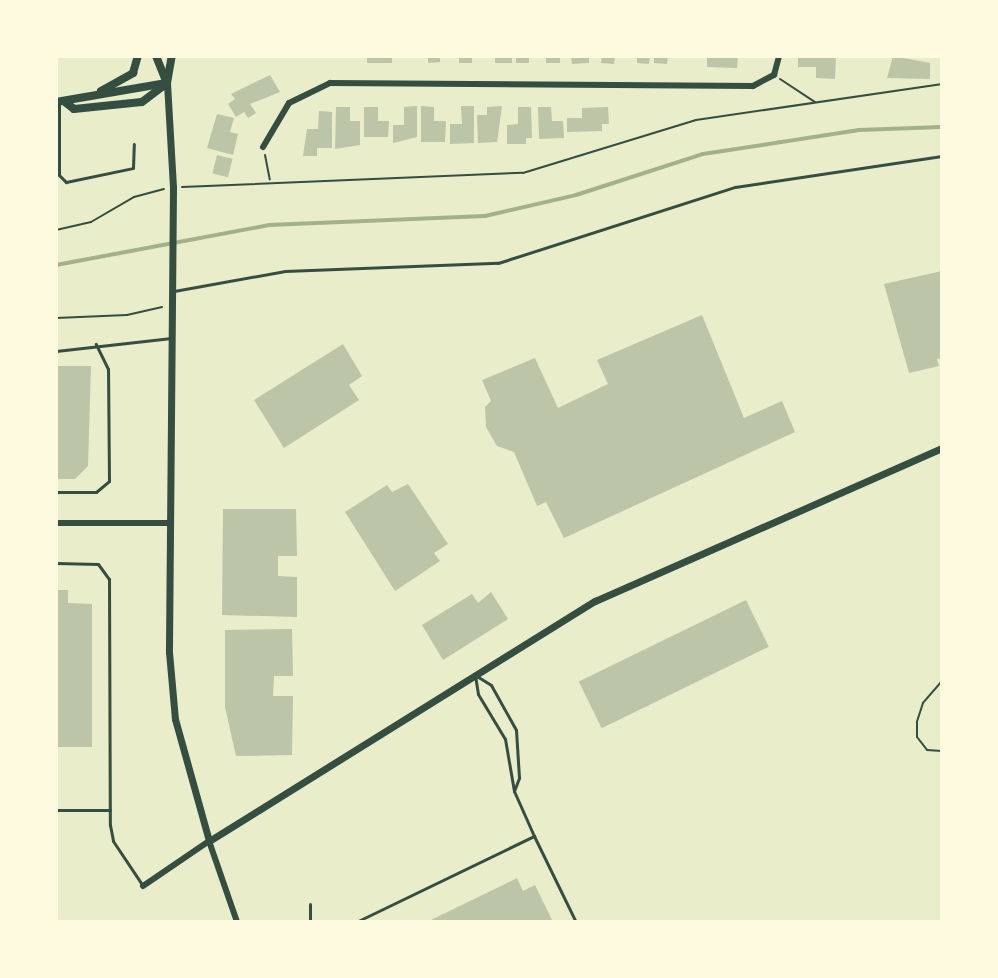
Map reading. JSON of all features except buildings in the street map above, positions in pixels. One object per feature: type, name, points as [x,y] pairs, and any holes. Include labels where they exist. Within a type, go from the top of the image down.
[{"type":"main road","points":[[90,96],[122,82],[133,73],[138,56]]},
{"type":"main road","points":[[156,56],[167,83]]},
{"type":"main road","points":[[60,102],[74,109],[142,102],[167,83],[172,56]]},
{"type":"main road","points":[[60,102],[167,83]]},
{"type":"street","points":[[263,147],[289,103],[330,83],[753,86],[774,75],[779,56]]},
{"type":"street","points":[[167,83],[173,199],[171,691],[186,765],[237,922]]},
{"type":"street","points":[[143,886],[209,841],[595,601],[942,448]]},
{"type":"street","points":[[56,523],[170,523]]},
{"type":"lane","points":[[60,102],[59,175],[66,182],[133,168],[134,144]]},
{"type":"lane","points":[[173,291],[285,271],[498,263],[735,187],[942,156]]},
{"type":"lane","points":[[56,351],[96,344],[173,338]]},
{"type":"lane","points":[[56,492],[96,492],[109,481],[108,369],[96,344]]},
{"type":"lane","points":[[56,563],[98,564],[109,579],[110,810],[113,841],[143,886]]},
{"type":"lane","points":[[475,675],[478,694],[505,739],[514,791],[576,922]]},
{"type":"lane","points":[[475,675],[491,685],[516,730],[519,778],[514,791]]},
{"type":"lane","points":[[56,810],[110,810]]},
{"type":"lane","points":[[356,922],[534,836]]},
{"type":"lane","points":[[310,904],[310,922]]},
{"type":"path","points":[[774,75],[816,102]]},
{"type":"path","points":[[186,187],[270,181],[523,173],[696,120],[942,84]]},
{"type":"path","points":[[263,147],[270,181]]},
{"type":"path","points":[[56,230],[91,222],[134,197],[162,189]]},
{"type":"path","points":[[56,318],[102,318],[173,306]]},
{"type":"path","points":[[942,681],[923,703],[917,737],[927,750],[942,751]]},
{"type":"waterway","points":[[56,265],[269,225],[485,216],[576,195],[703,154],[859,130],[942,127]]}]
